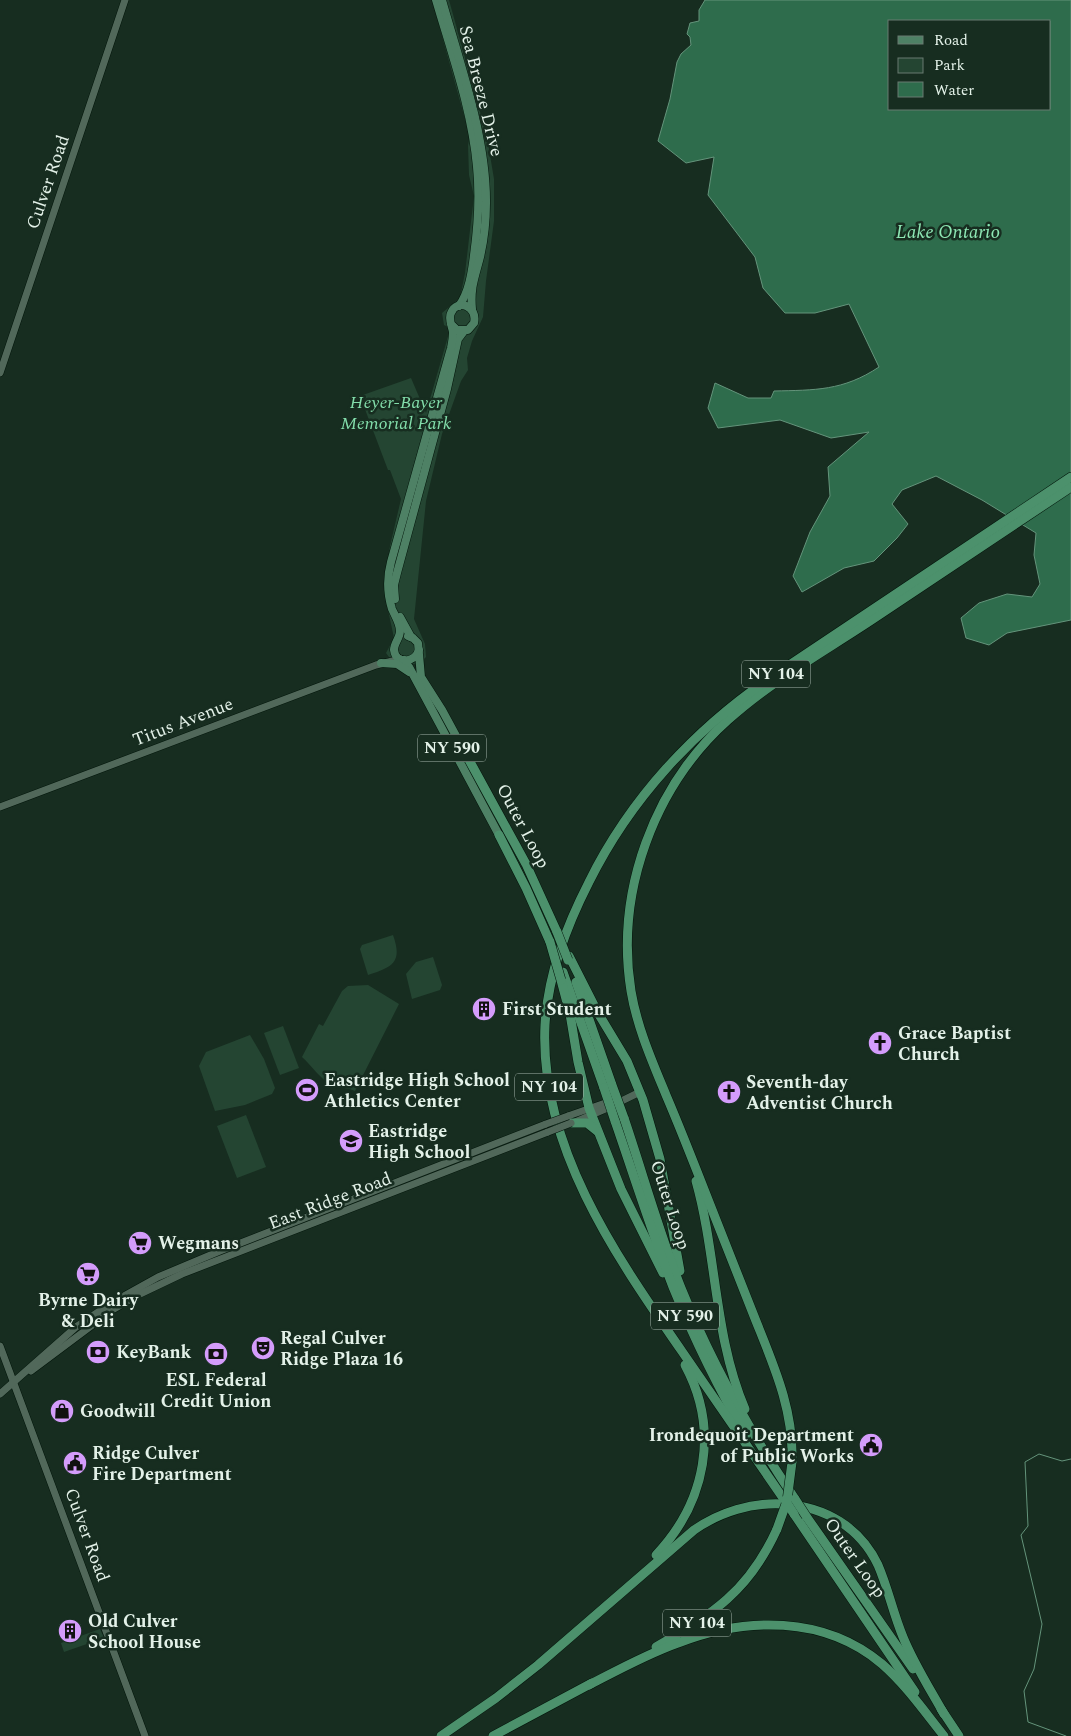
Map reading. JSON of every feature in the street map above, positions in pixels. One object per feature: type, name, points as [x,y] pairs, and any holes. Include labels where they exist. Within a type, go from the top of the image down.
[{"type":"highway","name":"NY 104","points":[[493,1736],[687,1629],[718,1608],[735,1593],[754,1570],[778,1529],[787,1501],[792,1462],[791,1425],[782,1388],[640,1028],[632,998],[627,945],[629,915],[635,878],[655,820],[665,799],[698,751],[721,726],[744,707],[1071,477]]},
{"type":"highway","name":"NY 104","points":[[441,1736],[526,1675],[606,1605],[656,1556],[673,1535],[694,1498],[703,1461],[704,1423],[695,1386],[686,1366],[650,1305],[609,1242],[585,1194],[565,1145],[549,1086],[545,1040],[548,995],[557,958],[593,873],[620,828],[646,792],[679,754],[734,704],[764,682],[971,548],[1071,487]]},
{"type":"highway","name":"Outer Loop","points":[[468,758],[526,864],[568,958],[608,1087],[667,1251],[689,1308],[732,1396],[778,1474],[806,1516],[959,1736]]},
{"type":"highway","name":"Outer Loop","points":[[499,836],[526,888],[550,942],[608,1087]]},
{"type":"highway","points":[[568,958],[625,1057],[640,1092],[658,1153],[676,1254],[689,1308]]},
{"type":"highway","points":[[562,976],[578,1062],[591,1111],[600,1136],[629,1205],[691,1328]]},
{"type":"highway","name":"Outer Loop","points":[[619,1119],[664,1263],[691,1328],[728,1404],[783,1498],[944,1736]]},
{"type":"highway","points":[[570,1120],[588,1124],[596,1129],[600,1136]]},
{"type":"highway","points":[[679,1126],[702,1206],[722,1331],[731,1369],[749,1419],[778,1474]]},
{"type":"highway","points":[[650,1305],[783,1498]]},
{"type":"highway","points":[[606,1605],[688,1534],[718,1516],[743,1508],[769,1504],[792,1505],[819,1511],[849,1527],[863,1541],[872,1554],[880,1570],[905,1642],[944,1714]]},
{"type":"highway","points":[[588,1685],[656,1652],[705,1634],[756,1625],[793,1626],[815,1630],[836,1637],[876,1659],[903,1685],[944,1736]]},
{"type":"main road","name":"Culver Road","points":[[0,373],[125,0]]},
{"type":"main road","name":"Sea Breeze Drive","points":[[436,0],[468,113],[474,142],[477,173],[478,221],[473,260],[466,295],[459,306]]},
{"type":"main road","name":"Sea Breeze Drive","points":[[442,0],[477,125],[486,179],[485,229],[480,258],[472,286],[472,309]]},
{"type":"main road","points":[[465,305],[472,309],[475,316],[474,323],[458,339],[447,389],[395,579],[396,608],[411,637],[418,643],[419,650],[413,660],[402,660],[395,653],[400,629],[389,597],[390,570],[451,348],[453,336],[450,317],[452,311],[459,306],[465,305]]},
{"type":"main road","points":[[451,324],[457,330],[464,331]]},
{"type":"main road","points":[[396,644],[403,637],[411,637]]},
{"type":"main road","name":"Titus Avenue","points":[[379,664],[389,655],[396,644]]},
{"type":"main road","name":"Outer Loop","points":[[419,650],[422,679],[442,710],[468,758]]},
{"type":"main road","name":"Titus Avenue","points":[[0,807],[379,664],[402,660]]},
{"type":"main road","name":"Outer Loop","points":[[402,660],[415,679],[499,836]]},
{"type":"main road","points":[[379,664],[392,663],[400,665],[415,679]]},
{"type":"main road","name":"East Ridge Road","points":[[0,1394],[106,1315],[162,1283],[203,1265],[548,1132],[570,1120],[640,1092]]},
{"type":"main road","name":"East Ridge Road","points":[[14,1383],[76,1327],[113,1302],[158,1277],[214,1253],[546,1124],[570,1120]]},
{"type":"main road","name":"Culver Road","points":[[0,1346],[145,1736]]},
{"type":"green space","name":"Heyer-Bayer Memorial Park","points":[[432,0],[449,0],[487,137],[494,179],[494,221],[483,317],[472,341],[467,358],[468,370],[461,381],[442,434],[426,501],[414,619],[425,644],[426,657],[416,663],[395,665],[386,653],[394,638],[384,591],[390,546],[401,499],[360,396],[411,378],[426,413],[449,333],[448,327],[444,325],[442,313],[460,298],[465,273],[474,196],[469,175],[468,145],[470,137]]},
{"type":"green space","points":[[393,935],[396,944],[396,958],[389,966],[368,975],[360,949],[362,945]]},
{"type":"green space","points":[[433,957],[442,985],[440,990],[412,999],[406,974],[416,962]]},
{"type":"green space","points":[[368,985],[399,1004],[355,1091],[328,1083],[302,1057],[319,1024],[323,1026],[342,991],[348,986]]},
{"type":"green space","points":[[283,1026],[299,1068],[280,1075],[264,1033]]},
{"type":"green space","points":[[250,1035],[264,1059],[275,1088],[272,1094],[245,1105],[215,1111],[199,1066],[206,1052]]},
{"type":"green space","points":[[246,1115],[266,1167],[237,1178],[217,1126]]},
{"type":"green space","points":[[100,1629],[104,1638],[64,1652],[61,1643]]},
{"type":"water","name":"Lake Ontario","points":[[705,0],[1071,0],[1071,620],[1007,633],[989,645],[966,638],[961,618],[979,603],[1007,594],[1032,597],[1040,584],[1034,555],[1036,533],[982,500],[936,476],[902,490],[892,504],[908,524],[874,561],[844,568],[802,592],[793,576],[810,532],[830,496],[828,467],[869,432],[831,438],[780,420],[718,428],[708,408],[715,383],[748,398],[771,398],[774,391],[828,388],[841,385],[866,375],[879,367],[849,304],[815,313],[785,313],[763,288],[755,257],[708,195],[714,157],[686,163],[658,141],[670,99],[677,62],[681,54],[691,45],[690,37],[687,34],[690,23],[699,21],[699,10]]},
{"type":"waterway","points":[[1066,1736],[1028,1722],[1024,1691],[1034,1669],[1042,1624],[1021,1535],[1028,1526],[1025,1462],[1039,1454],[1062,1461],[1071,1459]]},
{"type":"place","name":"First Student","points":[[484,1009]]},
{"type":"place","name":"Grace Baptist Church","points":[[880,1043]]},
{"type":"place","name":"Eastridge High School Athletics Center","points":[[307,1090]]},
{"type":"place","name":"Seventh-day Adventist Church","points":[[729,1092]]},
{"type":"place","name":"Eastridge High School","points":[[351,1141]]},
{"type":"place","name":"Wegmans","points":[[140,1243]]},
{"type":"place","name":"Byrne Dairy & Deli","points":[[88,1274]]},
{"type":"place","name":"Regal Culver Ridge Plaza 16","points":[[263,1348]]},
{"type":"place","name":"KeyBank","points":[[98,1352]]},
{"type":"place","name":"ESL Federal Credit Union","points":[[216,1354]]},
{"type":"place","name":"Goodwill","points":[[62,1411]]},
{"type":"place","name":"Irondequoit Department of Public Works","points":[[871,1445]]},
{"type":"place","name":"Ridge Culver Fire Department","points":[[75,1463]]},
{"type":"place","name":"Old Culver School House","points":[[70,1631]]}]
